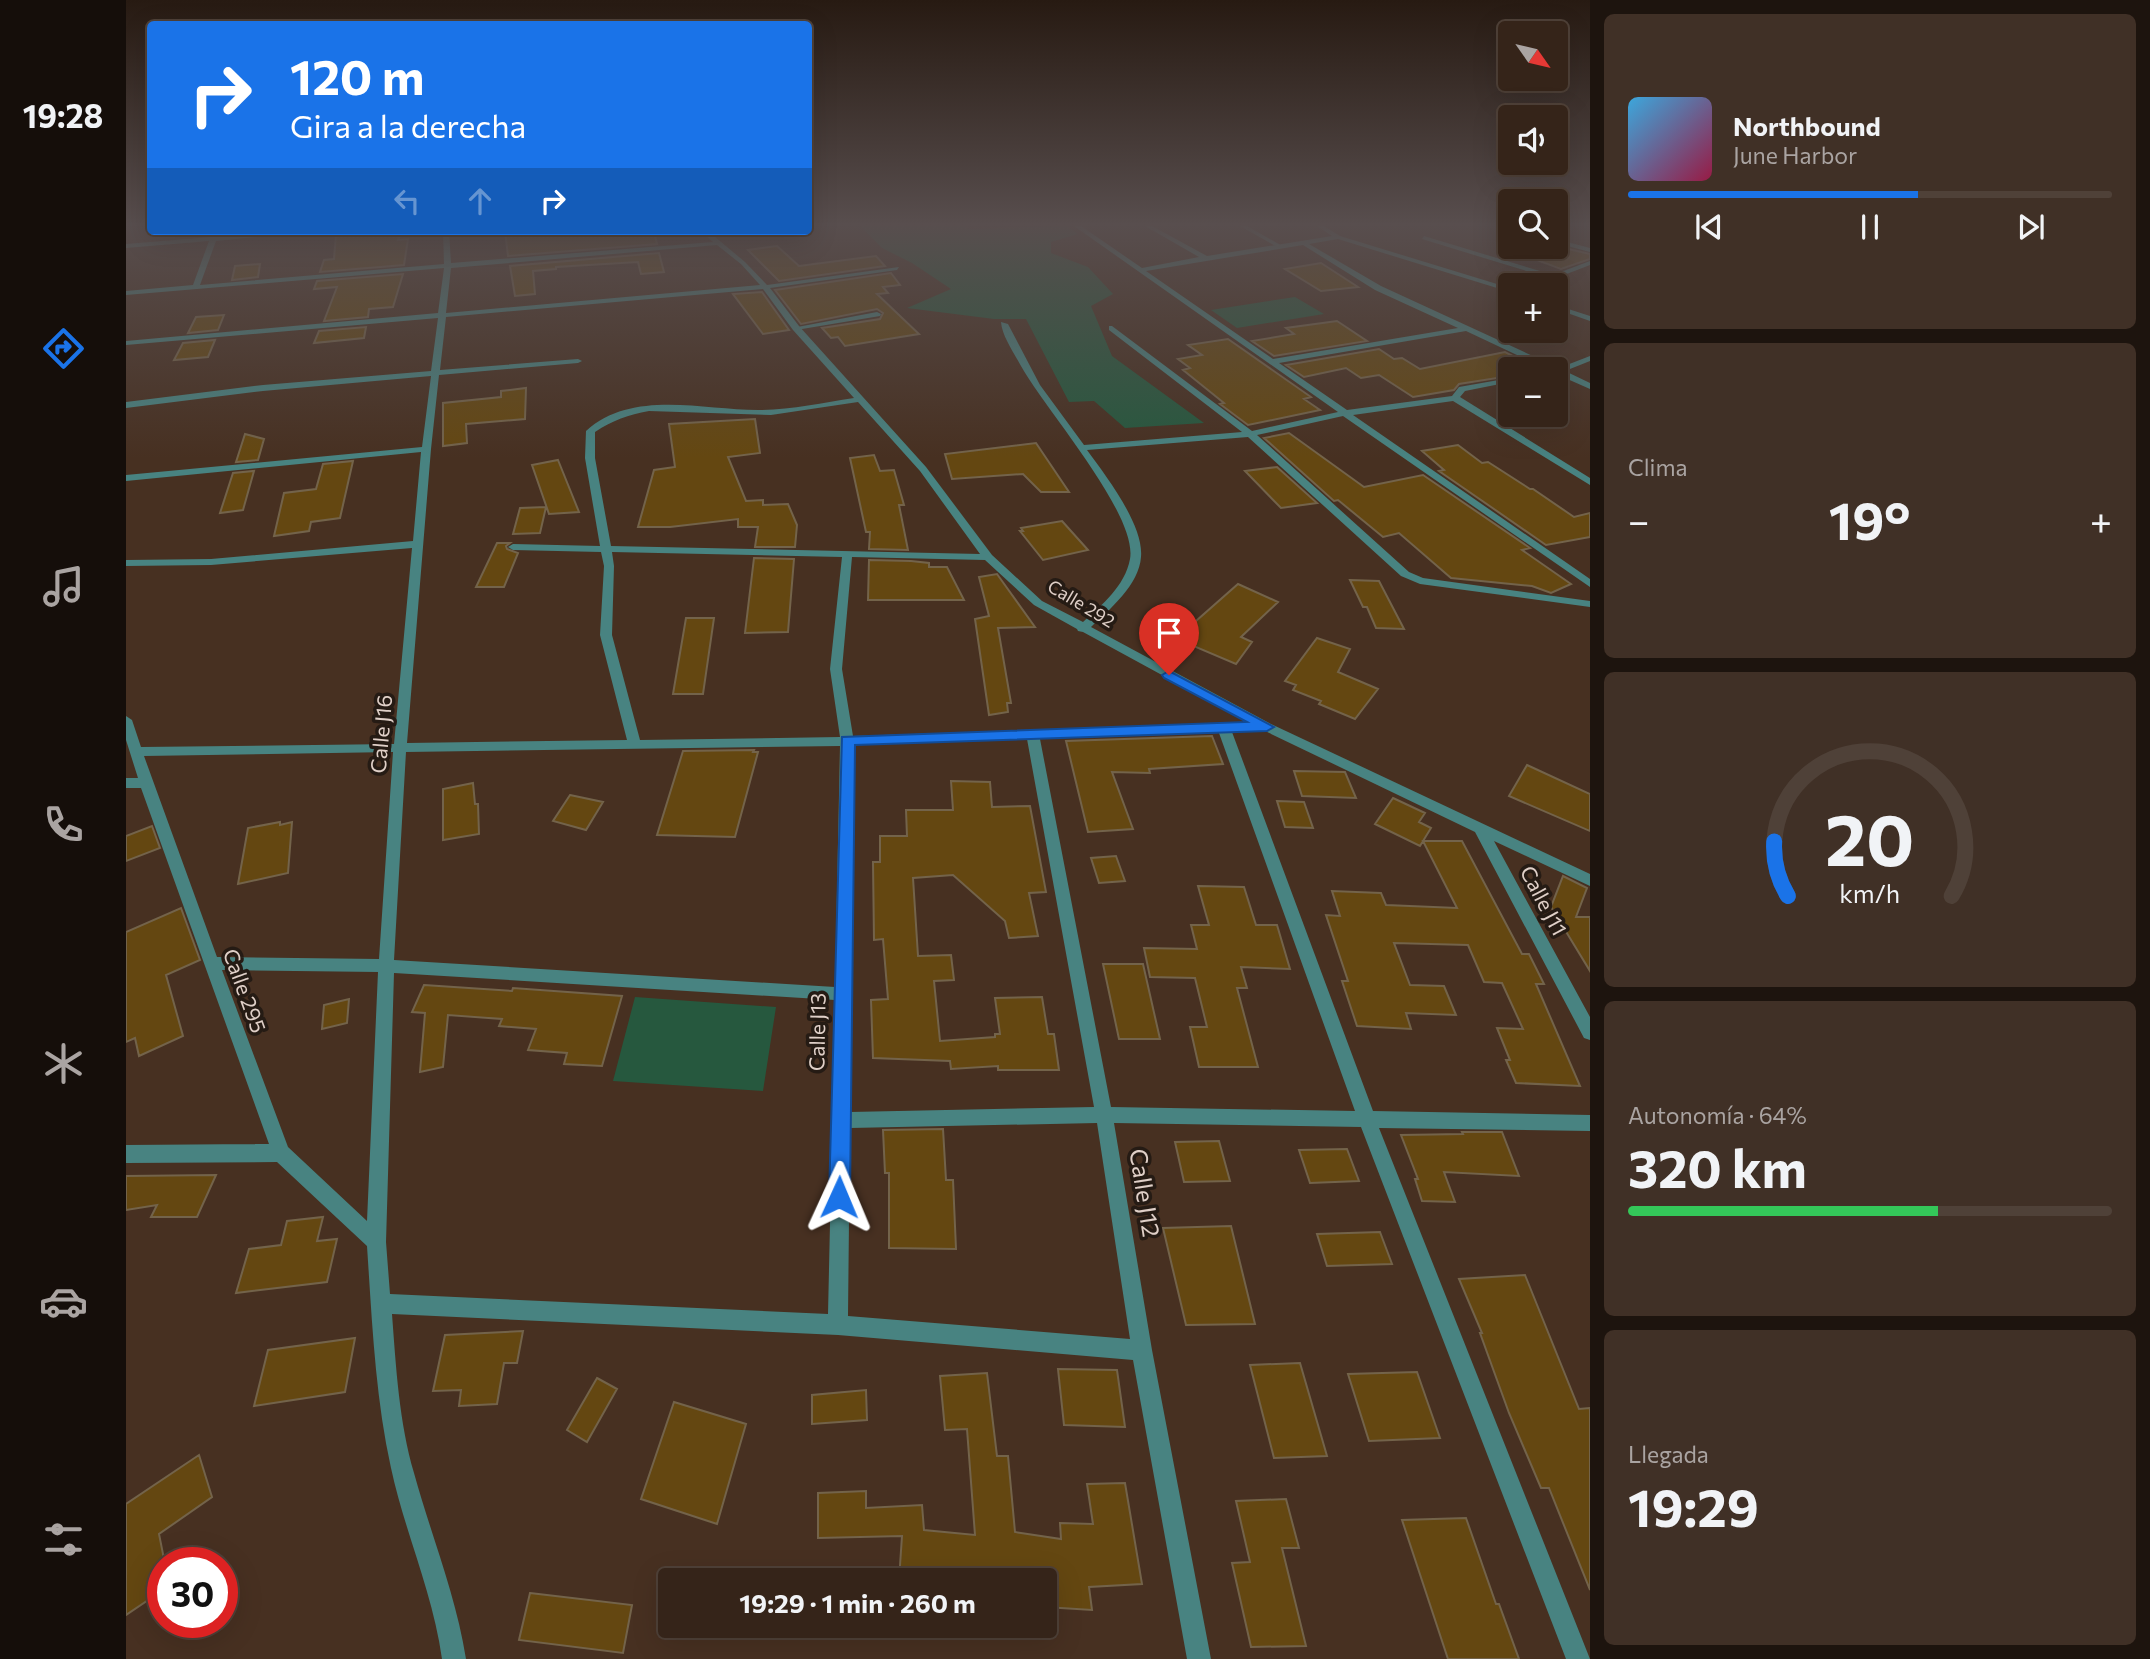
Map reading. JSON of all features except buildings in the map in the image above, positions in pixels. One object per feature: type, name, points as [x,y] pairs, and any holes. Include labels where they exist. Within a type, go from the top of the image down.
[{"type":"street","name":"Calle J16","points":[[443,303],[426,449],[400,748],[386,966],[376,1242],[387,1385],[402,1470],[449,1625],[454,1659]]},
{"type":"street","points":[[126,343],[568,303]]},
{"type":"street","name":"Calle 292","points":[[777,303],[796,328],[923,469],[988,557],[1038,603],[1267,727],[1590,880]]},
{"type":"street","points":[[1189,303],[1590,584]]},
{"type":"street","points":[[1411,303],[1527,357]]},
{"type":"street","points":[[1568,311],[1590,319]]},
{"type":"street","points":[[796,328],[877,314]]},
{"type":"street","points":[[1004,324],[1048,404],[1082,448],[1132,527],[1136,556],[1118,596],[1082,629]]},
{"type":"street","points":[[1112,328],[1250,435],[1405,574],[1420,581],[1590,604]]},
{"type":"street","points":[[1272,362],[1466,329]]},
{"type":"street","points":[[1568,368],[1590,358]]},
{"type":"street","points":[[126,405],[262,388],[578,361]]},
{"type":"street","points":[[1568,376],[1590,386]]},
{"type":"street","points":[[1455,398],[1462,390],[1498,382]]},
{"type":"street","points":[[1082,448],[1250,435],[1345,413],[1455,398],[1590,482]]},
{"type":"street","points":[[634,742],[606,635],[609,566],[590,458],[591,430],[604,419],[622,413],[652,409],[760,414],[860,399]]},
{"type":"street","points":[[126,478],[426,449]]},
{"type":"street","points":[[126,563],[211,562],[418,544]]},
{"type":"street","points":[[513,547],[988,557]]},
{"type":"street","name":"Calle J13","points":[[838,1325],[841,994],[848,741],[836,669],[847,556]]},
{"type":"street","name":"Calle 295","points":[[126,720],[146,783],[281,1153],[376,1242]]},
{"type":"street","points":[[136,751],[848,741],[1267,727]]},
{"type":"street","points":[[1224,728],[1367,1120],[1578,1659]]},
{"type":"street","name":"Calle J12","points":[[1033,736],[1104,1115],[1142,1350],[1199,1659]]},
{"type":"street","points":[[126,783],[146,783]]},
{"type":"street","name":"Calle J11","points":[[1479,826],[1590,1034]]},
{"type":"street","points":[[211,963],[386,966],[841,994]]},
{"type":"street","points":[[840,1120],[1104,1115],[1590,1124]]},
{"type":"street","points":[[126,1154],[281,1153]]},
{"type":"street","points":[[379,1303],[838,1325],[1142,1350]]},
{"type":"green space","points":[[918,303],[1096,303],[1091,306],[1112,356],[1204,423],[1125,428],[1094,401],[1069,402],[1026,319],[994,319],[907,308]]},
{"type":"green space","points":[[1254,303],[1306,303],[1324,314],[1237,328],[1211,310]]},
{"type":"green space","points":[[635,997],[776,1007],[763,1091],[613,1081]]},
{"type":"route","points":[[839,1197],[848,741],[1267,727],[1169,675]]}]
